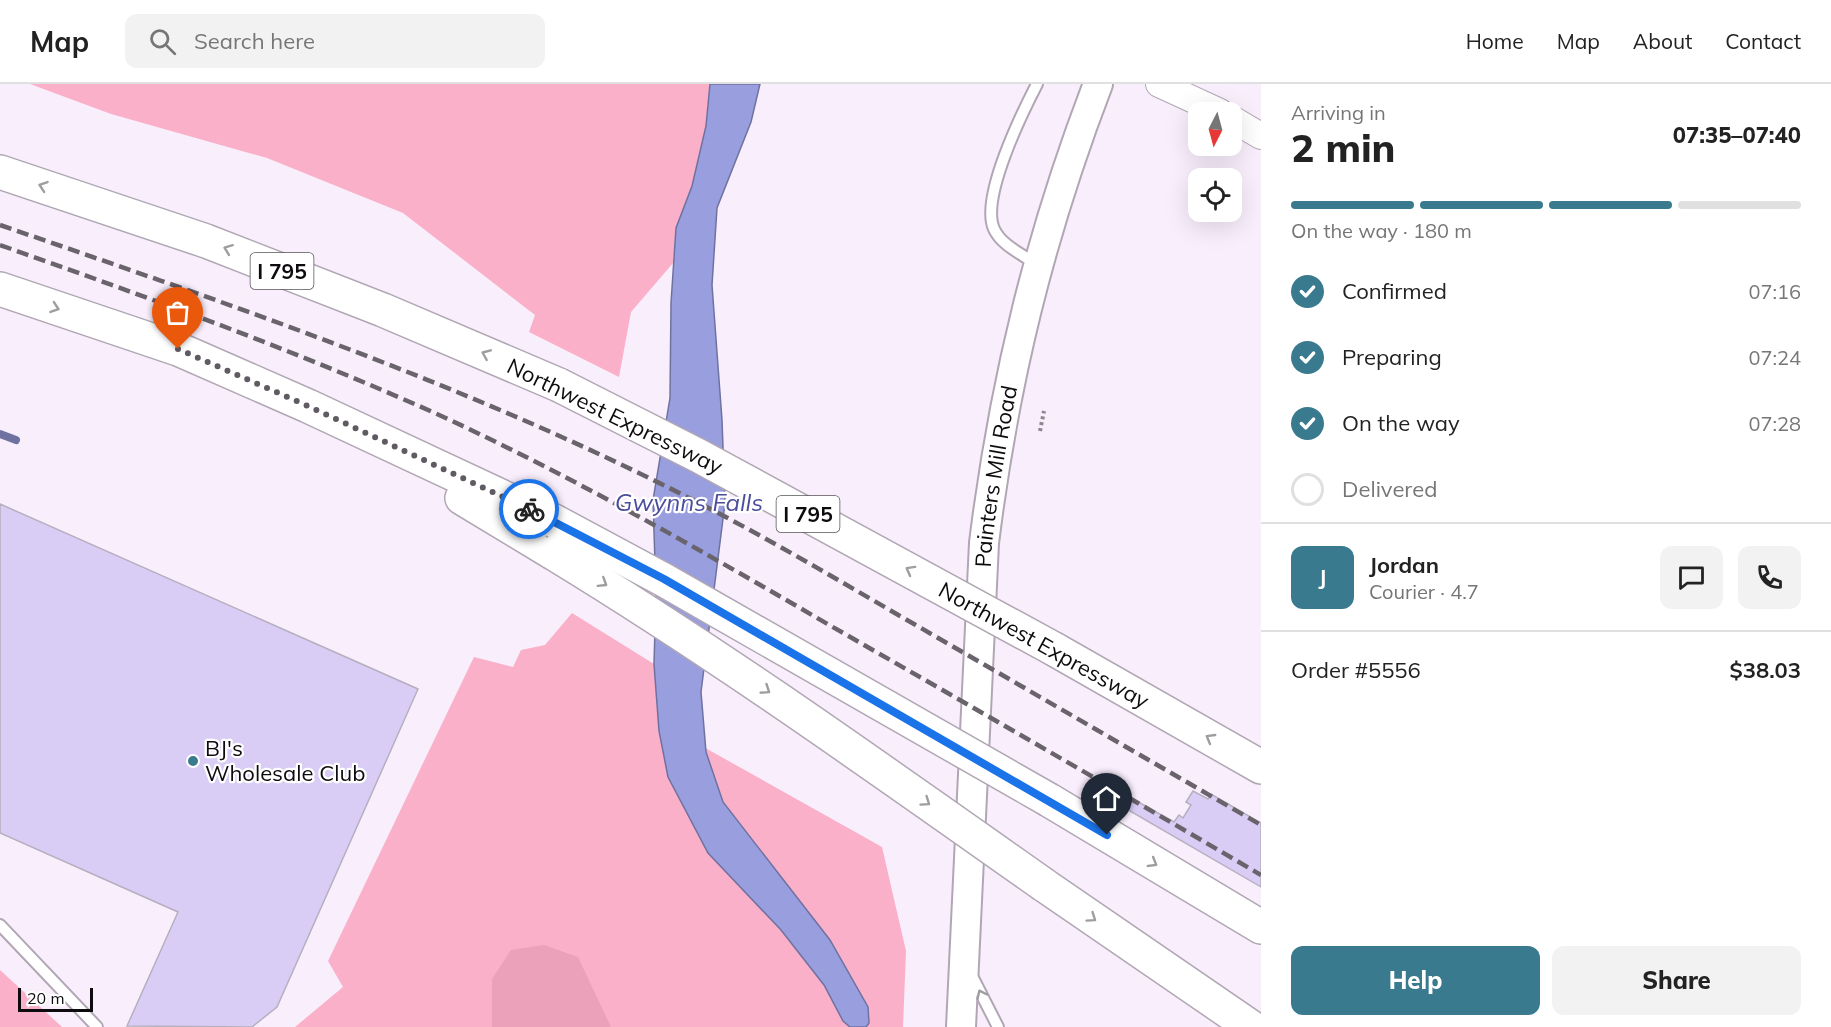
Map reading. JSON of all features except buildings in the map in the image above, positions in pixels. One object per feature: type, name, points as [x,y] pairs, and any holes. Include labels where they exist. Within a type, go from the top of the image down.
[{"type":"highway","name":"Northwest Expressway","points":[[0,172],[206,241],[383,310],[559,385],[699,456],[1054,649],[1261,767]]},
{"type":"highway","points":[[0,289],[178,349],[308,406],[554,521],[664,579],[1049,800],[1261,927]]},
{"type":"highway","points":[[308,406],[651,613],[795,710],[1251,1027]]},
{"type":"main road","name":"Painters Mill Road","points":[[962,1027],[984,543],[1003,411],[1037,264],[1068,163],[1098,84]]},
{"type":"street","points":[[1159,84],[1198,102]]},
{"type":"street","points":[[1242,125],[1261,136]]},
{"type":"lane","points":[[1036,84],[1014,131],[993,193],[993,227],[1001,241],[1037,264]]},
{"type":"lane","points":[[0,925],[97,1027]]},
{"type":"lane","points":[[965,960],[998,1027]]},
{"type":"path","points":[[1040,431],[1044,411]]},
{"type":"shaded area","points":[[30,84],[710,84],[706,125],[692,186],[676,228],[673,263],[631,312],[619,377],[529,332],[535,315],[403,213],[267,158],[111,114]]},
{"type":"shaded area","points":[[572,613],[654,664],[659,722],[882,847],[906,951],[903,1027],[295,1027],[343,987],[328,961],[474,657],[513,667],[521,650],[545,645]]},
{"type":"shaded area","points":[[544,945],[578,957],[611,1027],[492,1027],[492,979],[511,950]]},
{"type":"shaded area","points":[[0,970],[62,1027],[0,1027]]},
{"type":"water","name":"Gwynns Falls","points":[[710,84],[760,84],[751,122],[717,208],[712,285],[722,420],[725,503],[701,692],[706,752],[723,802],[830,940],[868,1007],[869,1023],[866,1027],[850,1027],[843,1021],[824,985],[781,930],[708,853],[668,777],[659,731],[654,664],[656,594],[653,500],[670,398],[671,303],[676,228],[692,186],[706,126]]},
{"type":"waterway","points":[[0,434],[16,440]]},
{"type":"railway","points":[[0,225],[351,350],[524,420],[609,459],[777,545],[1261,825]]},
{"type":"railway","points":[[0,245],[275,346],[383,390],[487,438],[636,515],[734,570],[1261,875]]},
{"type":"way so far","points":[[178,349],[308,406],[529,509]]},
{"type":"place","name":"BJ's Wholesale Club","points":[[193,761]]},
{"type":"route","points":[[529,509],[664,579],[1107,835]]}]
